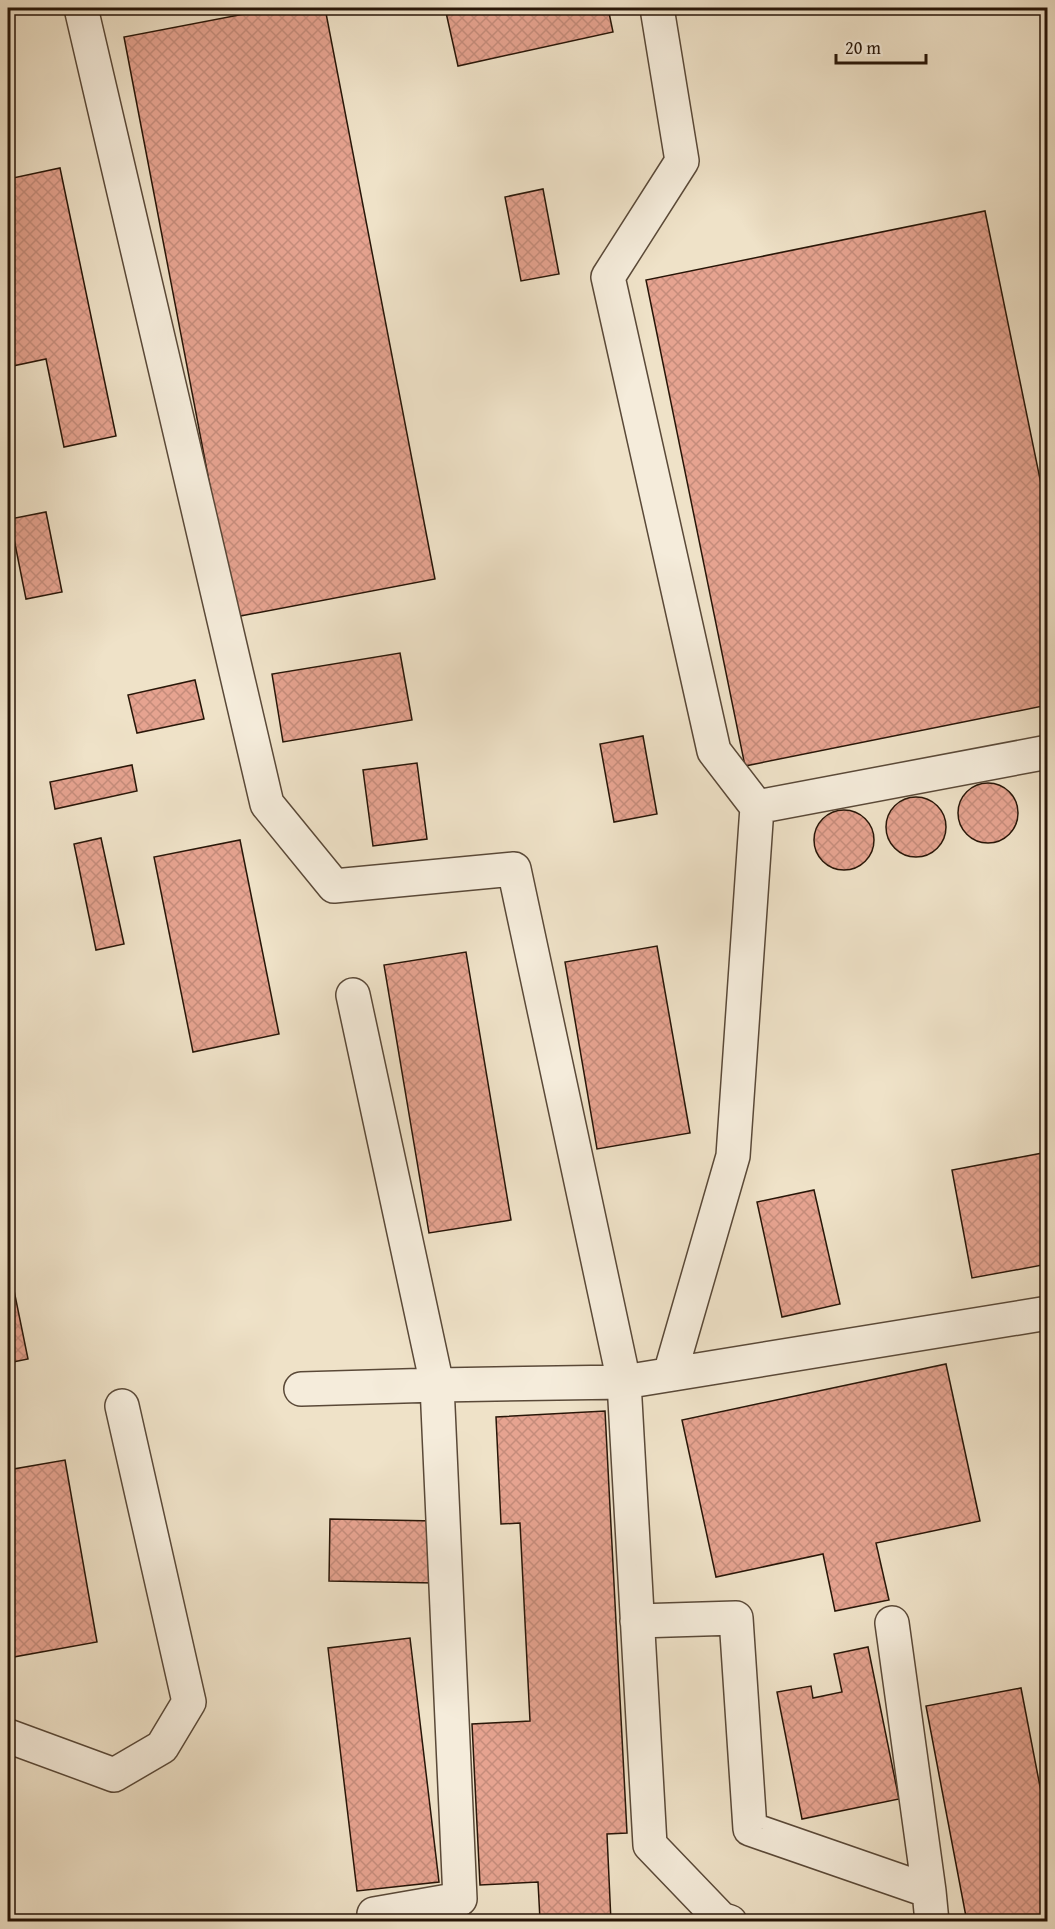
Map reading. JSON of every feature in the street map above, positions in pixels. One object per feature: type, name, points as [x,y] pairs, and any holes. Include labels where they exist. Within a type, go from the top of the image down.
[{"type":"lane","points":[[81,8],[267,804],[334,886],[514,869],[624,1382],[650,1845],[721,1919],[730,1922]]},
{"type":"lane","points":[[657,8],[682,161],[608,277],[714,751],[757,807],[733,1156],[670,1374]]},
{"type":"lane","points":[[757,807],[1047,752]]},
{"type":"lane","points":[[353,995],[437,1385],[460,1899],[374,1914]]},
{"type":"lane","points":[[301,1389],[624,1382],[1047,1313]]},
{"type":"lane","points":[[8,1736],[114,1775],[162,1747],[189,1702],[122,1406]]},
{"type":"lane","points":[[637,1621],[736,1618],[750,1829],[930,1906]]},
{"type":"lane","points":[[892,1623],[930,1906]]},
{"type":"building","points":[[276,8],[325,8],[435,579],[235,617],[124,37]]},
{"type":"building","points":[[445,8],[608,8],[613,32],[458,66]]},
{"type":"building","points":[[60,168],[116,436],[64,447],[46,359],[8,367],[8,179]]},
{"type":"building","points":[[543,189],[559,274],[521,281],[505,197]]},
{"type":"building","points":[[985,211],[1048,518],[1048,705],[745,766],[646,280]]},
{"type":"building","points":[[46,512],[62,592],[26,599],[10,519]]},
{"type":"building","points":[[400,653],[412,720],[283,742],[272,674]]},
{"type":"building","points":[[195,680],[204,719],[137,733],[128,695]]},
{"type":"building","points":[[643,736],[657,814],[614,822],[600,744]]},
{"type":"building","points":[[417,763],[427,839],[373,846],[363,770]]},
{"type":"building","points":[[132,765],[137,791],[55,809],[50,782]]},
{"type":"building","points":[[988,783],[1009,792],[1018,813],[1009,834],[988,843],[967,834],[958,813],[967,792]]},
{"type":"building","points":[[916,797],[937,806],[946,827],[937,848],[916,857],[895,848],[886,827],[895,806]]},
{"type":"building","points":[[844,810],[865,819],[874,840],[865,861],[844,870],[823,861],[814,840],[823,819]]},
{"type":"building","points":[[101,838],[124,944],[96,950],[74,844]]},
{"type":"building","points":[[240,840],[279,1034],[193,1052],[154,857]]},
{"type":"building","points":[[657,946],[690,1133],[597,1149],[565,962]]},
{"type":"building","points":[[466,952],[511,1220],[429,1233],[384,965]]},
{"type":"building","points":[[1048,1152],[1048,1264],[972,1278],[952,1170]]},
{"type":"building","points":[[814,1190],[840,1304],[782,1317],[757,1202]]},
{"type":"building","points":[[8,1261],[28,1359],[8,1363]]},
{"type":"building","points":[[946,1364],[980,1521],[876,1543],[889,1600],[835,1611],[823,1554],[716,1577],[682,1420]]},
{"type":"building","points":[[605,1411],[627,1833],[607,1834],[611,1922],[511,1922],[540,1920],[538,1882],[480,1885],[472,1724],[530,1721],[520,1523],[501,1524],[496,1417]]},
{"type":"building","points":[[65,1460],[97,1642],[8,1658],[8,1470]]},
{"type":"building","points":[[330,1519],[436,1521],[435,1583],[329,1581]]},
{"type":"building","points":[[410,1638],[439,1882],[357,1891],[328,1648]]},
{"type":"building","points":[[868,1647],[899,1799],[802,1819],[777,1692],[811,1686],[813,1698],[842,1692],[834,1654]]},
{"type":"building","points":[[1021,1688],[1048,1828],[1048,1915],[1014,1922],[967,1922],[926,1706]]}]
